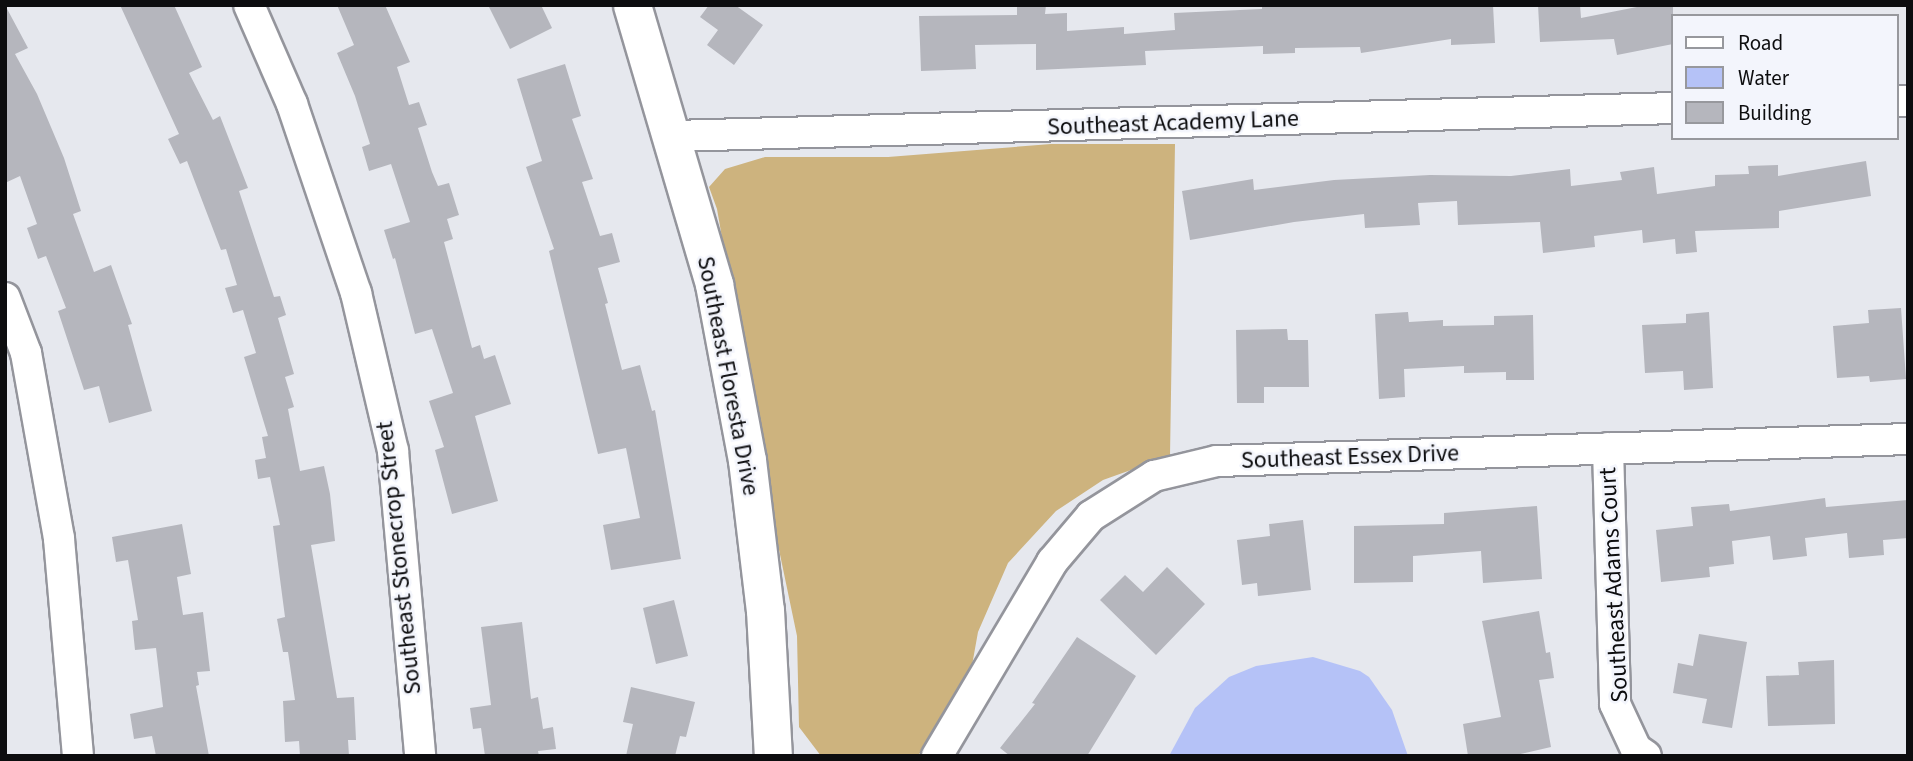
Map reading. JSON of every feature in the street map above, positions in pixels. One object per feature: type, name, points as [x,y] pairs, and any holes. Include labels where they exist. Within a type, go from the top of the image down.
[{"type":"street","name":"Southeast Stonecrop Street","points":[[249,5],[292,104],[356,293],[390,438],[420,756]]},
{"type":"street","name":"Southeast Floresta Drive","points":[[632,5],[673,136],[714,284],[747,460],[765,610],[773,756]]},
{"type":"street","name":"Southeast Academy Lane","points":[[673,136],[1672,108]]},
{"type":"street","points":[[5,298],[26,353],[59,539],[78,756]]},
{"type":"street","name":"Southeast Essex Drive","points":[[937,756],[1052,562],[1091,516],[1154,475],[1217,461],[1908,439]]},
{"type":"street","name":"Southeast Adams Court","points":[[1608,448],[1615,704],[1636,749],[1646,756]]},
{"type":"shaded area","points":[[1051,144],[1175,144],[1170,456],[1103,480],[1056,511],[1008,563],[978,632],[971,671],[927,746],[917,756],[821,756],[799,727],[797,636],[763,473],[717,209],[709,187],[725,169],[765,157],[888,157]]},
{"type":"water","points":[[1313,657],[1360,671],[1369,677],[1392,710],[1408,756],[1169,756],[1195,708],[1229,677],[1256,666]]},
{"type":"building","points":[[5,5],[28,48],[15,54],[37,94],[64,158],[81,211],[73,214],[94,272],[111,265],[132,324],[128,325],[152,411],[109,423],[99,386],[84,390],[58,311],[66,308],[46,256],[38,259],[27,228],[37,224],[20,176],[5,183]]},
{"type":"building","points":[[120,5],[174,5],[202,67],[189,73],[213,120],[220,116],[248,188],[239,191],[274,297],[280,296],[286,315],[278,318],[294,374],[285,377],[294,407],[288,409],[300,471],[324,466],[330,494],[335,541],[311,545],[337,698],[354,697],[356,740],[348,740],[349,756],[300,756],[299,741],[285,742],[283,701],[295,700],[288,652],[283,652],[277,619],[285,617],[273,526],[280,525],[270,477],[258,479],[255,460],[266,458],[262,437],[268,436],[244,357],[256,353],[243,310],[233,313],[225,288],[237,285],[226,249],[221,250],[187,161],[180,164],[168,139],[179,134]]},
{"type":"building","points":[[337,5],[385,5],[410,62],[397,67],[409,105],[419,102],[427,125],[418,128],[432,172],[438,186],[449,183],[459,215],[447,219],[453,239],[444,242],[472,348],[480,345],[484,359],[495,355],[511,404],[475,416],[498,501],[452,514],[435,450],[444,447],[429,401],[453,393],[432,329],[415,334],[395,258],[393,259],[384,230],[410,222],[391,164],[369,171],[362,147],[370,144],[355,96],[337,53],[354,45]]},
{"type":"building","points":[[488,5],[541,5],[552,28],[510,49]]},
{"type":"building","points":[[709,5],[735,5],[763,25],[734,65],[707,45],[718,30],[700,17]]},
{"type":"building","points":[[1017,5],[1046,5],[1045,14],[1067,13],[1067,31],[1124,27],[1124,34],[1175,30],[1174,13],[1262,9],[1262,5],[1493,5],[1495,43],[1451,45],[1451,39],[1361,53],[1360,47],[1295,48],[1295,53],[1263,54],[1263,46],[1145,51],[1146,65],[1036,70],[1036,44],[975,45],[976,69],[921,71],[919,16],[1017,15]]},
{"type":"building","points":[[1538,5],[1580,5],[1581,18],[1647,5],[1673,5],[1672,44],[1617,55],[1614,39],[1540,42]]},
{"type":"building","points":[[565,64],[581,116],[572,119],[593,179],[582,182],[600,236],[612,233],[620,262],[598,268],[608,303],[605,304],[622,370],[640,365],[652,411],[655,410],[681,559],[611,570],[603,525],[640,518],[626,448],[598,454],[549,251],[554,249],[526,167],[542,161],[517,79]]},
{"type":"building","points":[[1866,161],[1871,196],[1779,211],[1779,228],[1695,231],[1697,252],[1676,254],[1675,239],[1643,243],[1642,230],[1594,236],[1595,247],[1543,253],[1540,222],[1458,225],[1457,201],[1418,203],[1420,225],[1365,228],[1364,214],[1294,222],[1190,240],[1182,191],[1253,179],[1254,190],[1334,180],[1430,175],[1511,176],[1570,169],[1571,186],[1622,180],[1620,172],[1654,167],[1657,194],[1715,186],[1715,175],[1749,174],[1748,166],[1778,165],[1778,176]]},
{"type":"building","points":[[1901,308],[1906,379],[1870,382],[1869,376],[1837,378],[1833,326],[1869,323],[1868,310]]},
{"type":"building","points":[[1408,312],[1409,322],[1443,320],[1443,326],[1494,325],[1494,316],[1533,315],[1534,380],[1506,380],[1506,372],[1464,373],[1464,366],[1404,369],[1405,397],[1379,399],[1375,314]]},
{"type":"building","points":[[1709,312],[1713,388],[1684,390],[1683,371],[1645,373],[1642,325],[1686,323],[1686,314]]},
{"type":"building","points":[[1287,329],[1288,340],[1308,340],[1309,387],[1264,387],[1264,403],[1237,403],[1236,330]]},
{"type":"building","points":[[1825,498],[1826,507],[1908,500],[1908,538],[1883,540],[1884,555],[1849,558],[1847,533],[1805,538],[1807,556],[1773,560],[1770,536],[1732,541],[1734,564],[1709,567],[1710,577],[1661,582],[1656,530],[1693,526],[1691,507],[1729,504],[1730,511]]},
{"type":"building","points":[[1537,506],[1542,579],[1483,583],[1481,551],[1413,556],[1413,582],[1354,583],[1354,526],[1444,524],[1444,513]]},
{"type":"building","points":[[1303,520],[1311,590],[1258,596],[1257,583],[1242,585],[1237,540],[1270,536],[1269,524]]},
{"type":"building","points":[[182,524],[191,574],[177,577],[183,615],[203,612],[210,671],[197,672],[199,685],[196,686],[209,756],[156,756],[152,736],[134,739],[130,714],[163,707],[156,648],[135,650],[132,621],[138,620],[128,560],[116,562],[112,537]]},
{"type":"building","points":[[1167,567],[1205,604],[1156,655],[1100,600],[1125,575],[1143,592]]},
{"type":"building","points":[[674,600],[688,656],[656,664],[643,608]]},
{"type":"building","points":[[1539,611],[1546,653],[1550,652],[1554,678],[1539,680],[1551,747],[1512,756],[1468,756],[1463,724],[1501,717],[1482,621]]},
{"type":"building","points":[[522,622],[531,699],[538,697],[543,729],[553,727],[556,749],[538,751],[539,756],[485,756],[481,728],[473,729],[470,708],[491,705],[481,627]]},
{"type":"building","points":[[1699,634],[1747,642],[1732,728],[1702,723],[1707,699],[1673,693],[1678,663],[1693,666]]},
{"type":"building","points":[[1077,637],[1136,676],[1087,756],[1010,756],[1000,748],[1035,704],[1032,703]]},
{"type":"building","points":[[1834,660],[1835,724],[1768,726],[1766,676],[1799,675],[1798,662]]},
{"type":"building","points":[[631,687],[695,702],[686,737],[680,736],[675,756],[626,756],[633,724],[623,722]]}]
